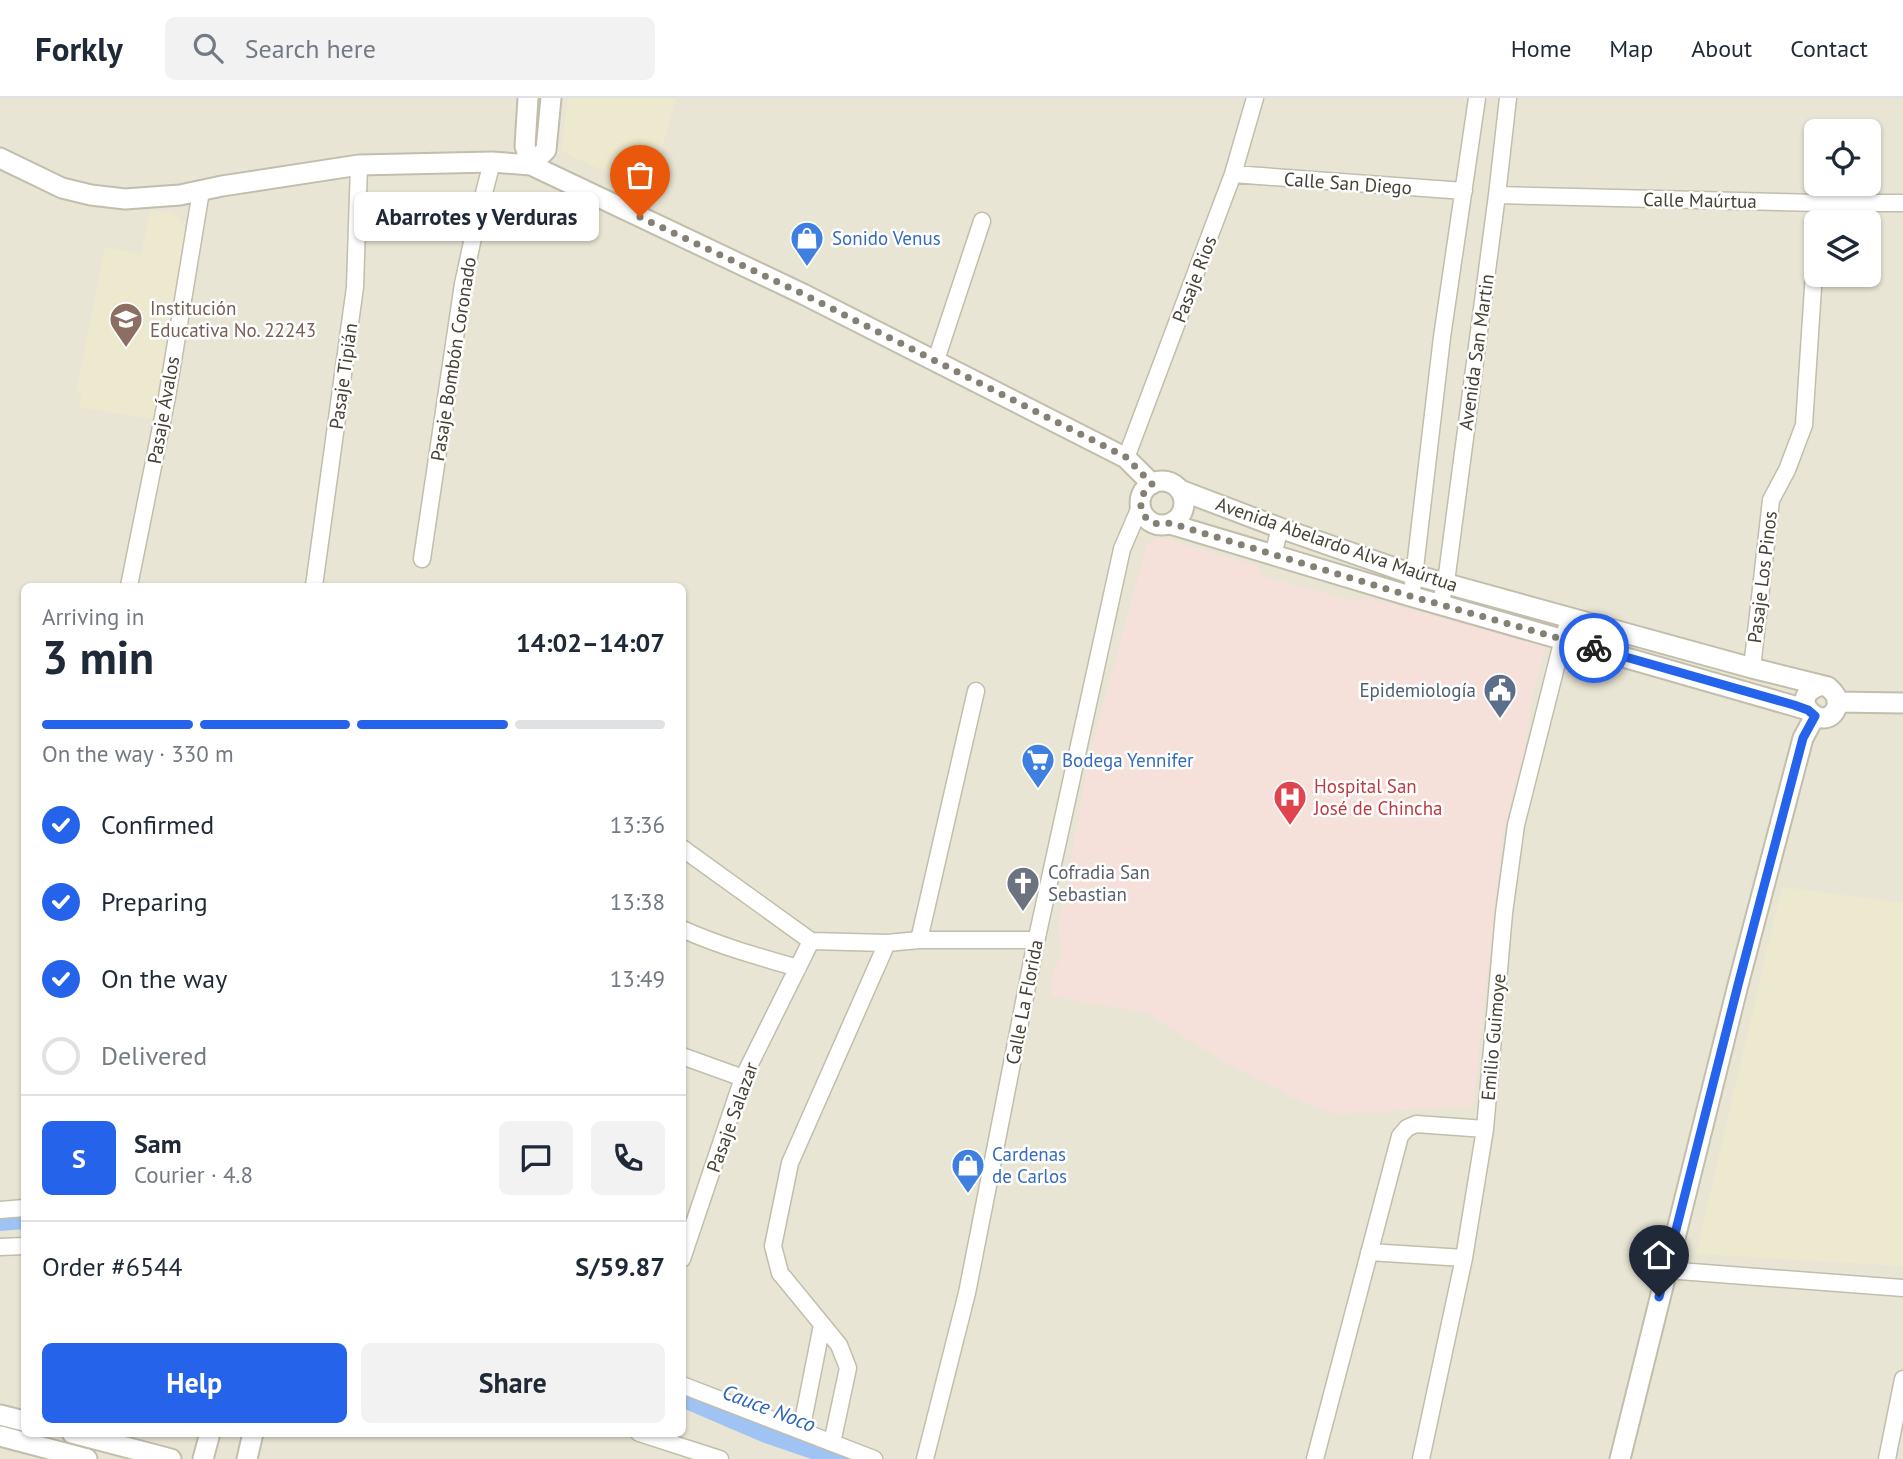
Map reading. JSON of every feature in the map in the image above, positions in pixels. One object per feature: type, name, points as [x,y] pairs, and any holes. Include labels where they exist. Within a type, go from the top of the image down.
[{"type":"street","points":[[528,98],[525,146],[531,165]]},
{"type":"street","points":[[531,165],[547,150],[551,98]]},
{"type":"street","name":"Pasaje Rios","points":[[1126,457],[1233,174],[1255,98]]},
{"type":"street","name":"Avenida San Martin","points":[[1410,596],[1415,575],[1442,337],[1477,98]]},
{"type":"street","name":"Avenida San Martin","points":[[1440,604],[1446,582],[1508,98]]},
{"type":"street","points":[[0,158],[62,188],[125,199],[180,195],[359,165],[492,162],[531,165],[803,294],[1126,457],[1152,484]]},
{"type":"street","name":"Pasaje Bombón Coronado","points":[[422,559],[463,284],[475,224],[492,162]]},
{"type":"street","name":"Pasaje Tipián","points":[[314,583],[355,287],[359,165]]},
{"type":"street","name":"Calle San Diego","points":[[1233,174],[1464,191]]},
{"type":"street","name":"Pasaje Ávalos","points":[[130,583],[167,397],[201,191]]},
{"type":"street","name":"Calle Maúrtua","points":[[1497,195],[1819,203],[1903,202]]},
{"type":"street","points":[[1819,203],[1819,210]]},
{"type":"street","points":[[936,360],[982,221]]},
{"type":"street","name":"Pasaje Los Pinos","points":[[1752,668],[1771,499],[1787,470],[1804,425],[1813,287]]},
{"type":"street","points":[[1171,482],[1181,490],[1184,509],[1176,520],[1164,525],[1151,522],[1142,513],[1140,507],[1143,493],[1152,484],[1171,482]]},
{"type":"street","name":"Avenida Abelardo Alva Maúrtua","points":[[1181,490],[1415,575],[1819,686]]},
{"type":"street","name":"Calle La Florida","points":[[925,1459],[967,1293],[1036,940],[1122,549],[1140,507]]},
{"type":"street","name":"Avenida Abelardo Alva Maúrtua","points":[[1170,523],[1811,713]]},
{"type":"street","points":[[1273,555],[1280,528]]},
{"type":"street","name":"Emilio Guimoye","points":[[1421,1459],[1464,1258],[1485,1129],[1504,913],[1516,825],[1570,617]]},
{"type":"street","points":[[1819,686],[1832,690],[1838,702],[1830,715],[1820,718],[1811,713],[1806,705],[1807,695],[1819,686]]},
{"type":"street","points":[[919,940],[976,691]]},
{"type":"street","points":[[1838,702],[1903,703]]},
{"type":"street","points":[[1620,1459],[1738,985],[1811,713]]},
{"type":"street","points":[[686,851],[811,941],[887,943],[919,940],[1036,940]]},
{"type":"street","points":[[686,931],[703,939],[798,968]]},
{"type":"street","name":"Pasaje Salazar","points":[[686,1247],[743,1079],[811,941]]},
{"type":"street","points":[[832,1443],[848,1368],[839,1345],[780,1273],[773,1246],[790,1163],[887,943]]},
{"type":"street","points":[[686,1058],[743,1079]]},
{"type":"street","points":[[1315,1459],[1400,1136],[1407,1128],[1416,1124],[1485,1129]]},
{"type":"street","points":[[0,1210],[21,1208]]},
{"type":"street","points":[[0,1247],[21,1246]]},
{"type":"street","points":[[1369,1252],[1464,1258]]},
{"type":"street","points":[[1666,1270],[1903,1288]]},
{"type":"street","points":[[801,1432],[822,1325]]},
{"type":"street","points":[[1887,1459],[1903,1379]]},
{"type":"street","points":[[686,1387],[874,1459]]},
{"type":"street","points":[[0,1415],[21,1420]]},
{"type":"street","points":[[0,1436],[87,1459]]},
{"type":"street","points":[[87,1437],[171,1459]]},
{"type":"street","points":[[204,1459],[209,1437]]},
{"type":"street","points":[[247,1459],[252,1437]]},
{"type":"street","points":[[651,1437],[720,1459]]},
{"type":"shaded area","points":[[0,98],[1903,98],[1903,1459],[0,1459]]},
{"type":"shaded area","points":[[568,98],[676,98],[650,193],[561,151]]},
{"type":"shaded area","name":"Institución Educativa No. 22243","points":[[150,211],[174,213],[189,233],[156,420],[79,407],[82,394],[76,393],[105,247],[141,254]]},
{"type":"shaded area","name":"Hospital San José de Chincha","points":[[1159,537],[1259,566],[1264,577],[1355,601],[1368,598],[1546,646],[1532,698],[1524,754],[1503,833],[1473,1106],[1336,1114],[1304,1103],[1229,1065],[1147,1013],[1050,996],[1054,969],[1062,955],[1058,929],[1090,752],[1147,544]]},
{"type":"shaded area","points":[[1782,887],[1903,903],[1903,1266],[1696,1254]]},
{"type":"waterway","name":"Cauce Noco","points":[[0,1222],[21,1220]]},
{"type":"waterway","name":"Cauce Noco","points":[[686,1400],[766,1434],[839,1459]]},
{"type":"way so far","points":[[640,217],[803,294],[1126,457],[1152,484],[1146,488],[1140,500],[1142,513],[1151,522],[1164,525],[1170,523],[1410,596],[1594,648]]},
{"type":"place","name":"Abarrotes y Verduras","points":[[640,217]]},
{"type":"place","name":"Sonido Venus","points":[[807,268]]},
{"type":"place","name":"Institución Educativa No. 22243","points":[[126,349]]},
{"type":"place","name":"Epidemiología","points":[[1500,720]]},
{"type":"place","name":"Bodega Yennifer","points":[[1038,790]]},
{"type":"place","name":"Hospital San José de Chincha","points":[[1290,827]]},
{"type":"place","name":"Cofradia San Sebastian","points":[[1023,913]]},
{"type":"place","name":"Cardenas de Carlos","points":[[968,1195]]},
{"type":"route","points":[[1594,648],[1794,705],[1815,716],[1803,738],[1659,1297]]}]
